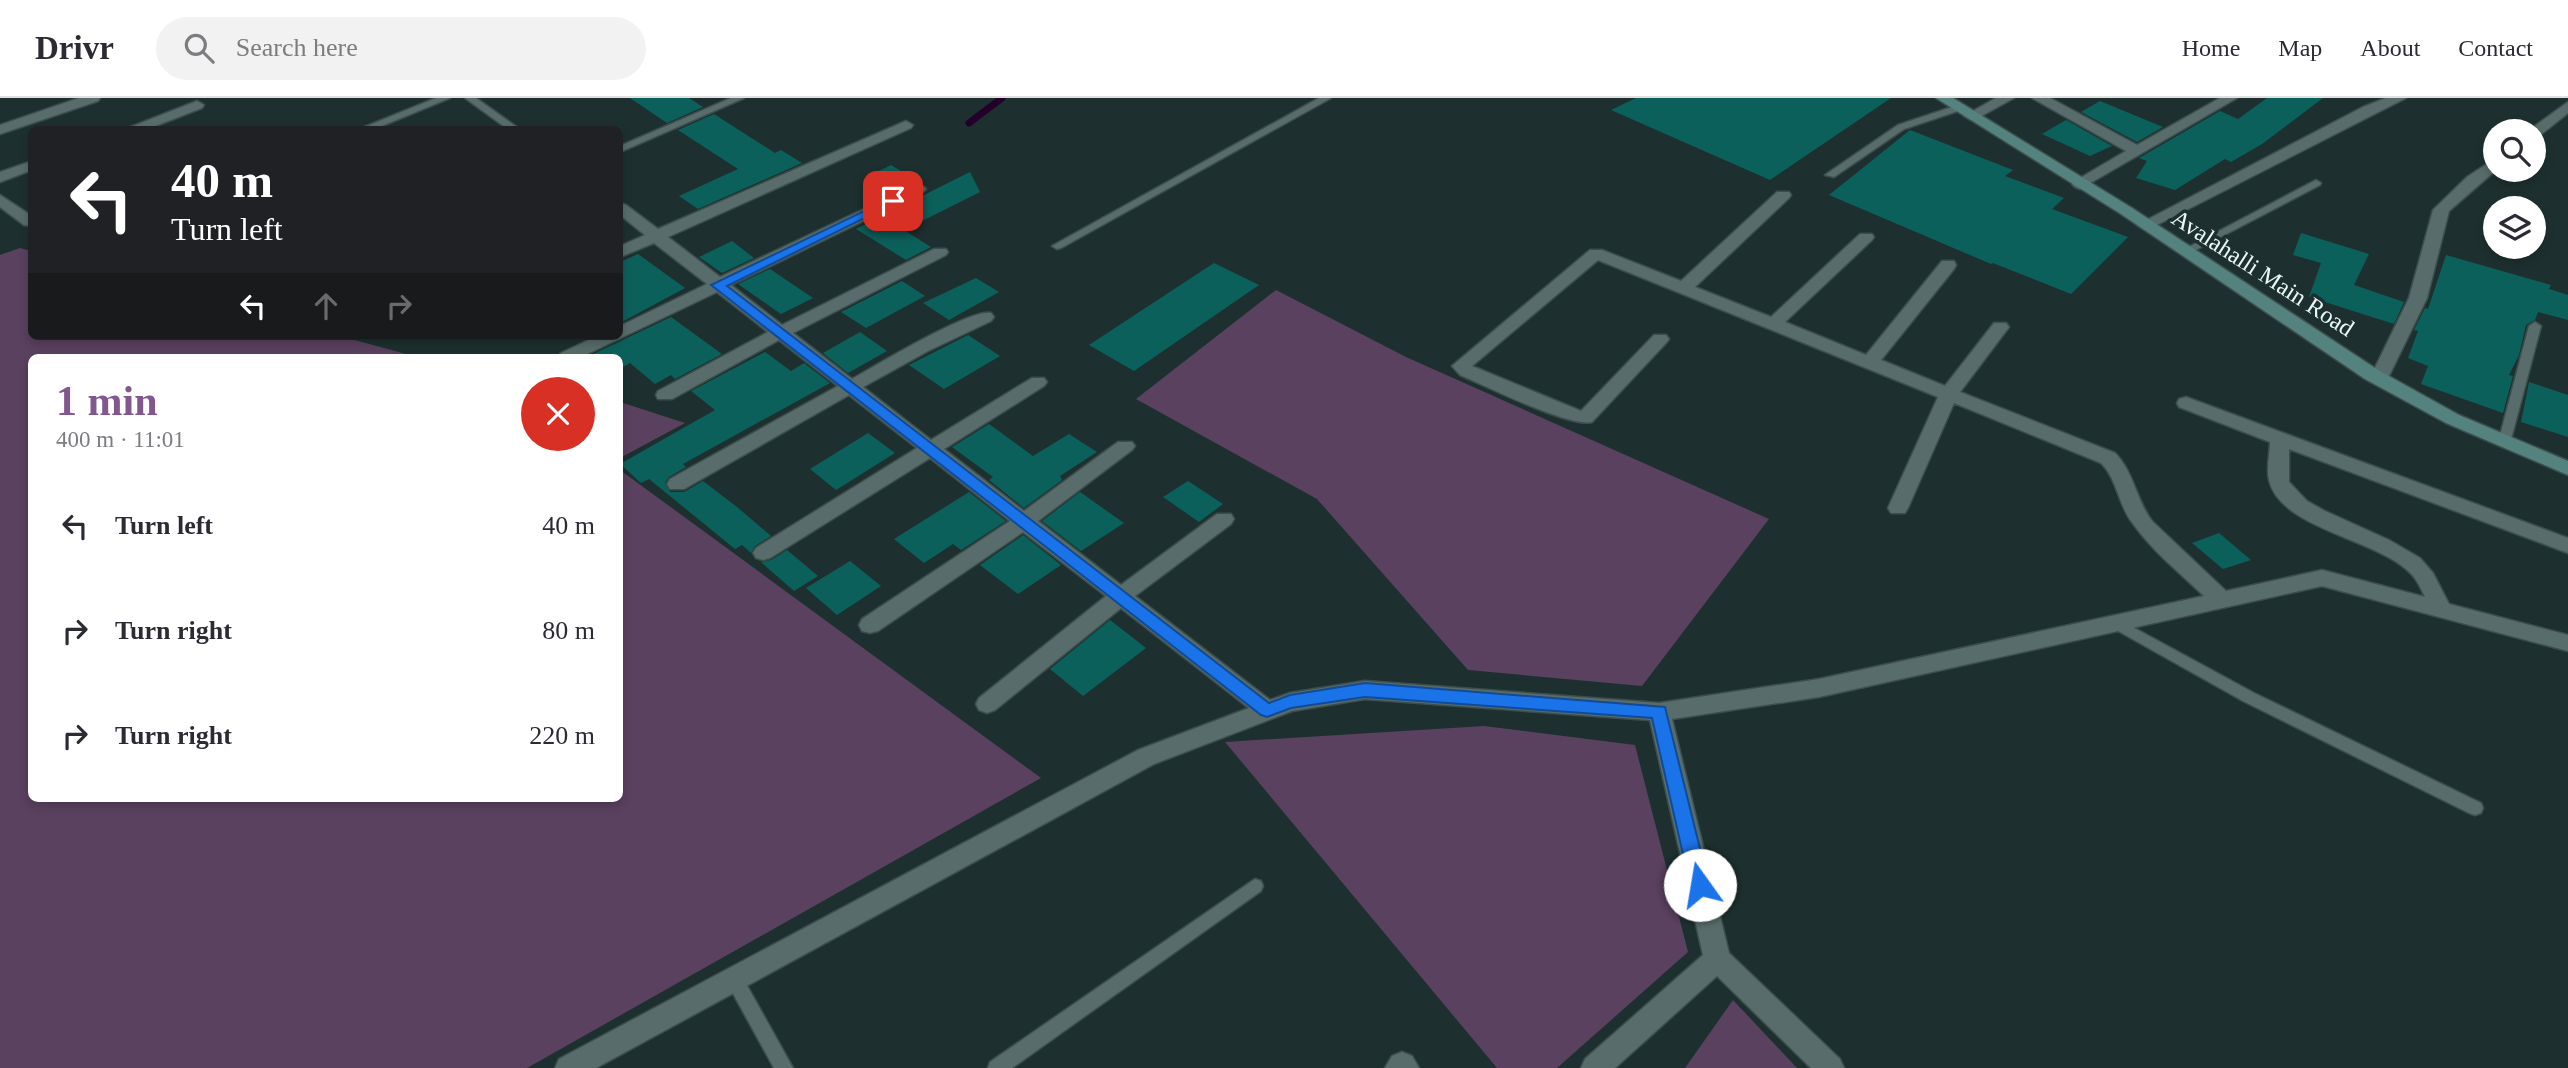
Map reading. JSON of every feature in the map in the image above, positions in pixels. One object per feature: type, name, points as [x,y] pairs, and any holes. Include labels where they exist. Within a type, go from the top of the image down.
[{"type":"main road","name":"Avalahalli Main Road","points":[[1943,98],[2186,251],[2218,275],[2379,378],[2504,443],[2568,468]]},
{"type":"street","points":[[0,130],[93,98]]},
{"type":"street","points":[[1965,111],[2007,98]]},
{"type":"street","points":[[2039,98],[2137,151]]},
{"type":"street","points":[[2080,184],[2231,98]]},
{"type":"street","points":[[2145,225],[2368,110],[2399,98]]},
{"type":"street","points":[[141,126],[197,105]]},
{"type":"street","points":[[2546,123],[2568,106]]},
{"type":"street","points":[[623,252],[906,125]]},
{"type":"street","points":[[0,177],[28,166]]},
{"type":"street","points":[[2379,378],[2418,298],[2441,210],[2483,174]]},
{"type":"street","points":[[623,331],[918,189]]},
{"type":"street","points":[[1684,288],[1783,195]]},
{"type":"street","points":[[0,200],[28,220]]},
{"type":"street","points":[[623,210],[1267,710]]},
{"type":"street","points":[[1774,323],[1866,237]]},
{"type":"street","points":[[665,395],[781,332],[940,252]]},
{"type":"street","points":[[1660,339],[1585,418],[1560,411],[1466,371],[1461,366],[1596,253],[2108,458],[2116,465],[2131,504],[2146,526],[2222,600]]},
{"type":"street","points":[[1869,363],[1948,265]]},
{"type":"street","points":[[677,484],[922,347],[985,317]]},
{"type":"street","points":[[1898,508],[1949,394],[2000,327]]},
{"type":"street","points":[[573,354],[603,340]]},
{"type":"street","points":[[763,553],[1038,382]]},
{"type":"street","points":[[2186,403],[2568,546]]},
{"type":"street","points":[[2280,439],[2279,482],[2285,493],[2316,515],[2396,551],[2425,576],[2441,609]]},
{"type":"street","points":[[870,625],[1024,521],[1125,446]]},
{"type":"street","points":[[986,704],[1121,596],[1224,519]]},
{"type":"street","points":[[569,1068],[1146,757],[1290,702],[1365,690],[1659,712],[1819,688],[2322,578],[2568,643]]},
{"type":"street","points":[[1659,712],[1717,959],[1830,1068]]},
{"type":"street","points":[[1595,1068],[1717,959]]},
{"type":"street","points":[[1398,1068],[1402,1065],[1405,1068]]},
{"type":"lane","points":[[372,126],[445,98]]},
{"type":"lane","points":[[472,98],[510,126]]},
{"type":"lane","points":[[623,148],[739,98]]},
{"type":"lane","points":[[1057,246],[1326,98]]},
{"type":"lane","points":[[1830,175],[1901,127],[1965,111]]},
{"type":"lane","points":[[2186,251],[2316,183]]},
{"type":"lane","points":[[2504,443],[2535,326]]},
{"type":"lane","points":[[2116,623],[2183,663],[2276,711],[2475,808]]},
{"type":"lane","points":[[998,1068],[1255,886]]},
{"type":"lane","points":[[734,979],[784,1068]]},
{"type":"shaded area","points":[[20,248],[28,250],[28,340],[355,340],[406,354],[28,354],[28,802],[623,802],[623,472],[1041,778],[527,1068],[0,1068],[0,255]]},
{"type":"shaded area","points":[[1276,290],[1406,357],[1769,519],[1642,686],[1468,670],[1317,499],[1136,399]]},
{"type":"shaded area","points":[[623,403],[685,423],[623,456]]},
{"type":"shaded area","points":[[1484,726],[1635,745],[1688,952],[1557,1068],[1497,1068],[1225,742]]},
{"type":"shaded area","points":[[1733,1000],[1797,1068],[1685,1068]]},
{"type":"building","points":[[630,98],[689,98],[703,107],[667,123]]},
{"type":"building","points":[[1636,98],[1891,98],[1770,180],[1611,110]]},
{"type":"building","points":[[2267,98],[2323,98],[2262,144],[2231,162],[2225,159],[2175,190],[2136,178],[2147,161],[2139,158],[2220,111],[2238,119]]},
{"type":"building","points":[[2100,101],[2163,127],[2137,142],[2081,112]]},
{"type":"building","points":[[714,114],[775,153],[781,150],[802,163],[698,209],[679,196],[738,169],[678,130]]},
{"type":"building","points":[[2066,120],[2112,146],[2090,156],[2042,134]]},
{"type":"building","points":[[1910,130],[2013,170],[2005,176],[2064,198],[2052,209],[2128,237],[2071,294],[1991,264],[1829,195]]},
{"type":"building","points":[[891,165],[918,181],[893,193],[867,177]]},
{"type":"building","points":[[970,172],[980,192],[904,230],[931,247],[906,260],[856,229]]},
{"type":"building","points":[[2301,233],[2369,254],[2354,285],[2404,302],[2394,324],[2309,297],[2321,263],[2293,255]]},
{"type":"building","points":[[732,241],[754,258],[722,273],[699,257]]},
{"type":"building","points":[[638,254],[685,288],[623,321],[623,261]]},
{"type":"building","points":[[2446,255],[2551,285],[2549,289],[2568,295],[2568,320],[2538,312],[2535,320],[2526,325],[2519,355],[2509,375],[2513,376],[2503,413],[2421,384],[2428,366],[2408,358],[2418,331],[2414,330],[2425,308],[2428,309]]},
{"type":"building","points":[[1214,263],[1259,285],[1134,371],[1089,345]]},
{"type":"building","points":[[770,269],[813,298],[781,314],[738,284]]},
{"type":"building","points":[[976,278],[999,292],[949,320],[923,303]]},
{"type":"building","points":[[902,281],[925,296],[866,328],[841,312]]},
{"type":"building","points":[[671,317],[722,354],[675,379],[671,375],[655,384],[630,363],[623,367],[623,354],[593,354]]},
{"type":"building","points":[[860,332],[887,351],[848,373],[823,353]]},
{"type":"building","points":[[968,335],[1000,356],[944,389],[909,365]]},
{"type":"building","points":[[765,352],[791,371],[804,363],[830,383],[683,464],[686,467],[669,477],[665,483],[670,492],[684,492],[703,481],[737,507],[771,536],[755,546],[751,553],[742,545],[735,549],[649,479],[641,483],[623,467],[623,462],[715,410],[691,391]]},
{"type":"building","points":[[2529,382],[2568,395],[2568,437],[2521,422]]},
{"type":"building","points":[[989,424],[1033,456],[1069,434],[1097,452],[1060,476],[1062,480],[1024,508],[989,480],[993,477],[952,447]]},
{"type":"building","points":[[868,433],[895,453],[836,490],[810,469]]},
{"type":"building","points":[[1188,481],[1223,504],[1199,522],[1163,497]]},
{"type":"building","points":[[969,492],[1006,521],[961,550],[953,544],[924,563],[894,539]]},
{"type":"building","points":[[1080,492],[1124,523],[1081,551],[1042,521]]},
{"type":"building","points":[[2219,533],[2251,560],[2223,569],[2192,543]]},
{"type":"building","points":[[1023,535],[1061,565],[1018,594],[980,565]]},
{"type":"building","points":[[787,550],[818,576],[794,591],[761,562],[771,560]]},
{"type":"building","points":[[850,561],[881,586],[837,615],[806,588]]},
{"type":"building","points":[[1110,620],[1146,648],[1083,696],[1050,669]]},
{"type":"waterway","points":[[969,123],[1002,98]]},
{"type":"route","points":[[893,201],[718,285],[1267,710],[1290,702],[1365,690],[1659,712],[1700,885]]}]
